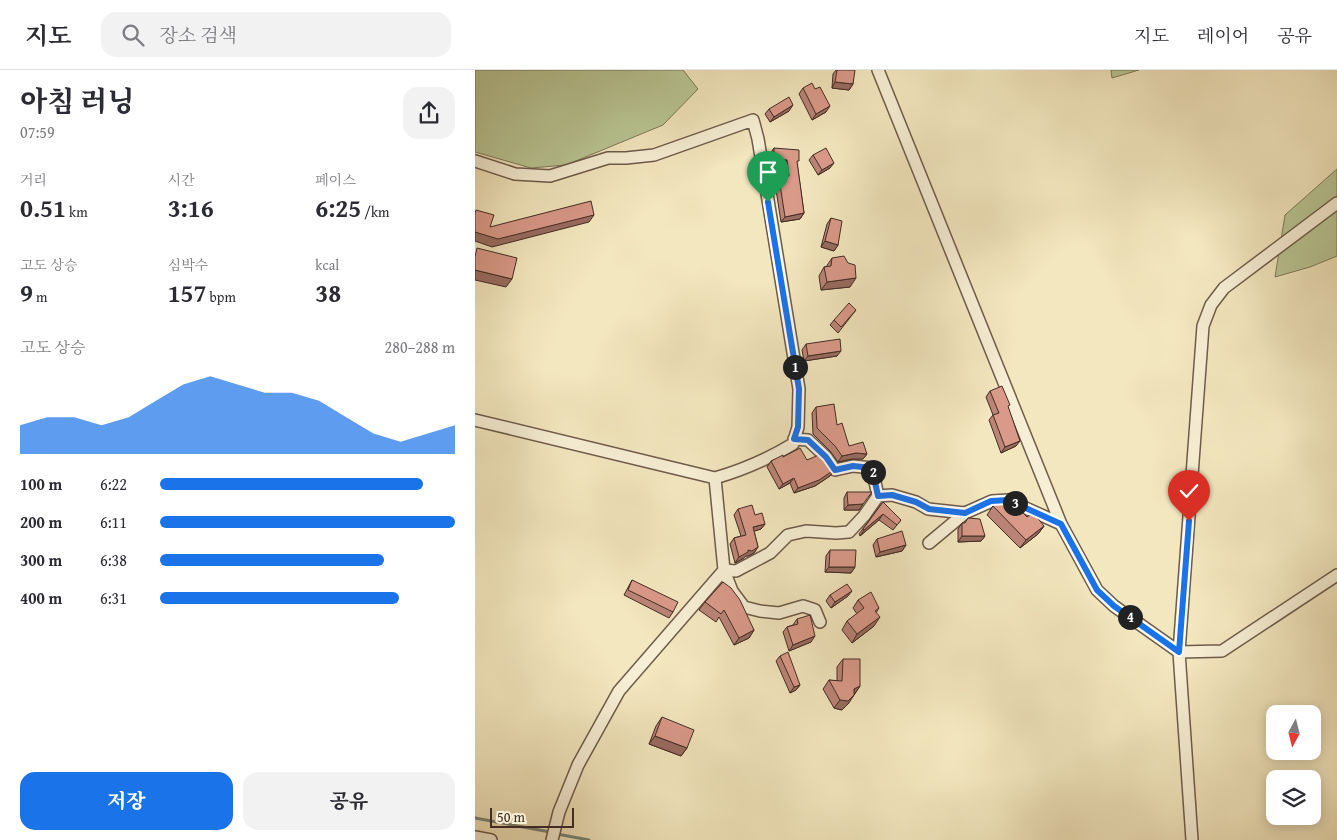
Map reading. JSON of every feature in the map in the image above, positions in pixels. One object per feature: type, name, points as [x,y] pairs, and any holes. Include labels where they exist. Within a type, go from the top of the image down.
[{"type":"street","points":[[879,70],[1061,524],[1097,590],[1114,606],[1179,652],[1223,651],[1337,575]]},
{"type":"street","points":[[475,162],[515,174],[550,176],[608,158],[654,155],[753,120],[799,389],[798,427],[793,444],[768,459],[737,472],[715,478],[475,420]]},
{"type":"street","points":[[1193,840],[1179,652],[1203,326],[1211,305],[1224,288],[1337,203]]},
{"type":"street","points":[[724,570],[735,571],[771,553],[788,535],[806,531],[849,532],[864,516],[878,496],[872,468],[853,466],[835,470],[826,457],[808,440],[794,439]]},
{"type":"street","points":[[715,478],[724,570],[732,591],[745,606],[760,611],[779,613],[803,606],[815,610],[820,622]]},
{"type":"street","points":[[878,496],[892,495],[916,502],[929,509],[965,513]]},
{"type":"street","points":[[929,542],[965,513],[991,501],[1008,500],[1061,524]]},
{"type":"street","points":[[552,840],[556,822],[579,765],[619,691],[724,570]]},
{"type":"street","points":[[475,837],[491,840]]},
{"type":"green space","points":[[475,70],[683,70],[698,89],[663,125],[566,165],[531,168],[475,152]]},
{"type":"green space","points":[[1111,70],[1139,70],[1112,78]]},
{"type":"green space","points":[[1337,169],[1337,256],[1310,267],[1275,277],[1285,215]]},
{"type":"building","points":[[837,70],[855,70],[853,84],[835,82]]},
{"type":"building","points":[[812,83],[815,89],[820,87],[830,106],[816,114],[803,88]]},
{"type":"building","points":[[789,97],[793,105],[774,117],[769,109]]},
{"type":"building","points":[[774,148],[799,150],[799,161],[797,161],[804,213],[785,217],[779,178],[789,176],[787,160],[774,159]]},
{"type":"building","points":[[826,148],[834,163],[822,170],[813,155]]},
{"type":"building","points":[[591,201],[594,215],[498,239],[475,232],[476,210],[494,215],[490,227]]},
{"type":"building","points":[[831,218],[842,221],[838,245],[825,241]]},
{"type":"building","points":[[477,248],[517,258],[512,279],[475,270]]},
{"type":"building","points":[[844,256],[848,263],[855,265],[856,278],[827,282],[824,267],[831,266],[832,258]]},
{"type":"building","points":[[849,303],[856,310],[841,327],[834,320]]},
{"type":"building","points":[[840,339],[841,351],[808,356],[806,344]]},
{"type":"building","points":[[1002,386],[1010,405],[1008,406],[1020,441],[1005,447],[993,415],[999,413],[990,391]]},
{"type":"building","points":[[834,404],[837,425],[842,423],[849,446],[863,442],[867,454],[856,453],[842,456],[817,428],[816,407]]},
{"type":"building","points":[[800,448],[807,460],[821,454],[834,470],[819,480],[798,488],[794,478],[783,484],[771,461]]},
{"type":"building","points":[[847,492],[872,492],[863,504],[848,505]]},
{"type":"building","points":[[1010,499],[1027,517],[1033,512],[1044,526],[1026,540],[993,506],[1000,500]]},
{"type":"building","points":[[883,502],[901,520],[897,525],[883,514],[864,530],[863,529]]},
{"type":"building","points":[[752,505],[755,515],[762,513],[765,524],[753,527],[758,547],[752,551],[748,550],[748,552],[739,557],[734,538],[746,535],[738,509]]},
{"type":"building","points":[[968,518],[980,519],[985,536],[962,536],[962,523],[965,523]]},
{"type":"building","points":[[902,531],[906,545],[880,552],[877,539]]},
{"type":"building","points":[[830,550],[856,550],[855,567],[829,567]]},
{"type":"building","points":[[632,580],[678,602],[673,612],[628,590]]},
{"type":"building","points":[[723,582],[731,588],[740,600],[754,630],[739,638],[724,610],[721,614],[705,602]]},
{"type":"building","points":[[847,584],[852,591],[835,602],[830,595]]},
{"type":"building","points":[[871,592],[879,608],[875,611],[880,617],[857,634],[847,621],[864,608],[858,600]]},
{"type":"building","points":[[810,615],[815,636],[793,645],[787,627],[798,624],[797,619]]},
{"type":"building","points":[[788,652],[800,685],[794,687],[780,656]]},
{"type":"building","points":[[843,659],[860,659],[860,686],[854,689],[854,695],[848,701],[840,700],[829,680],[842,681]]},
{"type":"building","points":[[662,717],[694,730],[687,748],[655,736]]},
{"type":"waterway","points":[[475,818],[550,832]]},
{"type":"waterway","points":[[557,834],[589,840]]},
{"type":"route","points":[[768,202],[799,389],[798,427],[794,439],[808,440],[826,457],[835,470],[853,466],[872,468],[878,496],[892,495],[916,502],[929,509],[965,513],[991,501],[1008,500],[1061,524],[1097,590],[1114,606],[1179,652],[1189,521]]}]
